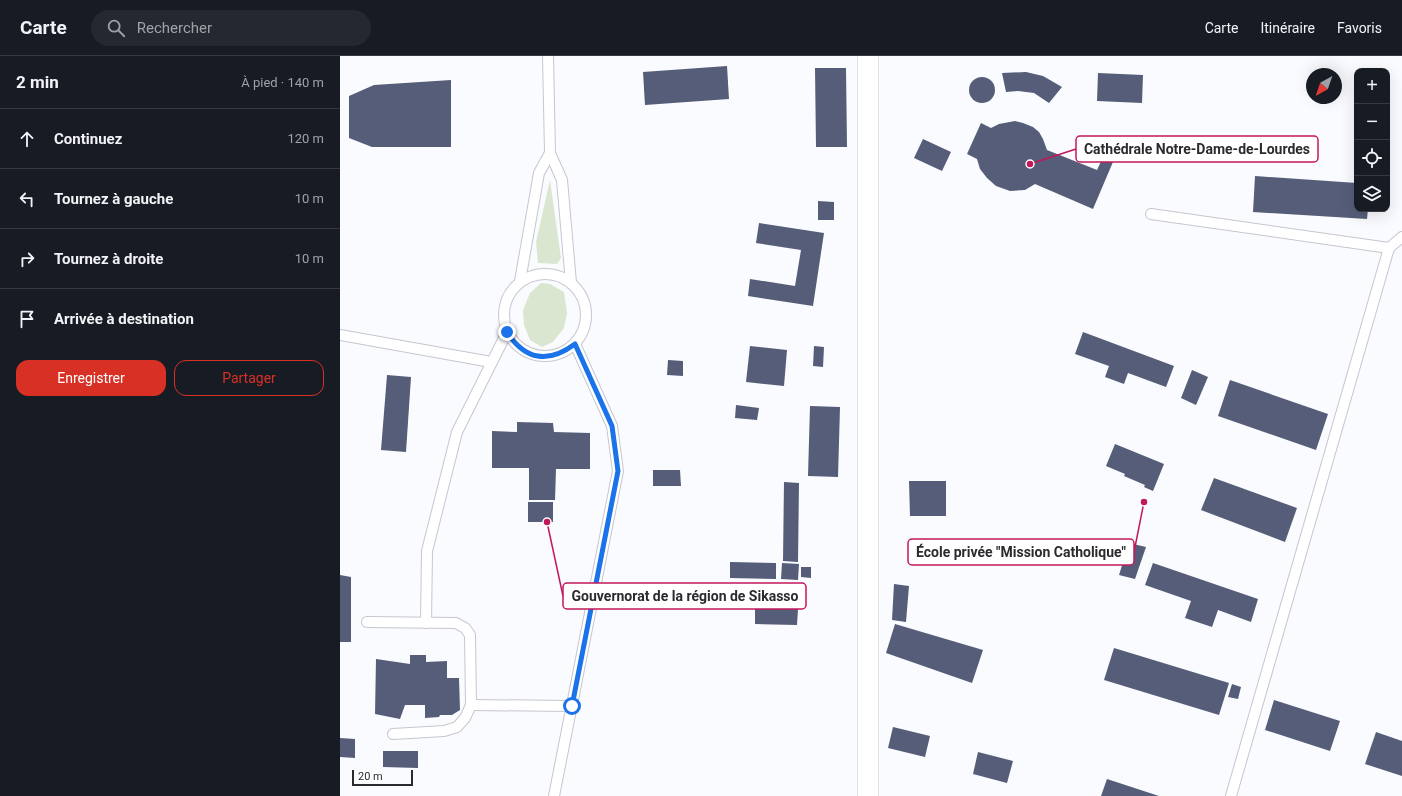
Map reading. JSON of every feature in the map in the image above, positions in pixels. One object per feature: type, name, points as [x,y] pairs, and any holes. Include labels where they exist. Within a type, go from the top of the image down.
[{"type":"street","points":[[868,56],[868,796]]},
{"type":"lane","points":[[548,56],[550,153],[562,180],[571,283]]},
{"type":"lane","points":[[520,281],[539,173],[550,153]]},
{"type":"lane","points":[[1151,214],[1389,248]]},
{"type":"lane","points":[[1231,796],[1389,248],[1402,237]]},
{"type":"lane","points":[[545,274],[559,276],[571,283],[580,293],[586,306],[586,319],[583,333],[575,344],[564,352],[558,354],[551,356],[538,356],[525,352],[514,343],[507,332],[504,318],[504,305],[510,292],[520,281],[532,276],[545,274]]},
{"type":"lane","points":[[426,623],[428,551],[457,432],[507,332]]},
{"type":"lane","points":[[340,336],[491,362]]},
{"type":"lane","points":[[554,796],[618,471],[612,426],[575,344]]},
{"type":"lane","points":[[367,622],[456,623],[465,628],[470,635],[471,705],[465,718],[457,727],[444,731],[393,734]]},
{"type":"lane","points":[[471,705],[572,706]]},
{"type":"green space","points":[[550,180],[561,258],[557,264],[538,263],[536,242]]},
{"type":"green space","points":[[541,283],[550,284],[564,292],[567,313],[564,328],[553,342],[542,347],[530,340],[524,325],[523,310],[530,293]]},
{"type":"building","points":[[727,66],[729,99],[645,105],[643,72]]},
{"type":"building","points":[[815,68],[846,68],[847,147],[816,147]]},
{"type":"building","points":[[1026,72],[1043,76],[1062,87],[1049,103],[1034,93],[1018,91],[1006,92],[1002,73]]},
{"type":"building","points":[[1098,73],[1143,75],[1142,103],[1097,101]]},
{"type":"building","points":[[982,77],[991,81],[995,90],[991,99],[982,103],[973,99],[969,90],[973,81]]},
{"type":"building","points":[[451,80],[451,147],[372,147],[349,138],[349,96],[374,85]]},
{"type":"building","points":[[1015,121],[1033,127],[1039,132],[1047,150],[1097,170],[1111,140],[1121,143],[1093,209],[1035,184],[1025,190],[1010,191],[996,186],[987,178],[980,169],[977,159],[967,154],[981,123],[991,128],[999,124]]},
{"type":"building","points":[[923,139],[951,152],[942,171],[914,158]]},
{"type":"building","points":[[1255,176],[1354,183],[1354,212],[1368,212],[1367,219],[1253,212]]},
{"type":"building","points":[[818,201],[834,202],[834,220],[818,220]]},
{"type":"building","points":[[759,223],[824,233],[813,306],[748,296],[750,279],[795,286],[801,250],[756,243]]},
{"type":"building","points":[[1083,332],[1174,366],[1166,387],[1128,373],[1124,384],[1105,377],[1109,366],[1075,354]]},
{"type":"building","points":[[750,346],[787,350],[784,386],[746,382]]},
{"type":"building","points":[[814,346],[824,347],[823,367],[813,366]]},
{"type":"building","points":[[668,360],[683,361],[683,376],[667,375]]},
{"type":"building","points":[[1192,370],[1208,377],[1196,405],[1181,398]]},
{"type":"building","points":[[387,375],[411,377],[406,452],[381,450]]},
{"type":"building","points":[[1230,380],[1328,414],[1316,450],[1218,416]]},
{"type":"building","points":[[736,405],[759,408],[757,420],[735,418]]},
{"type":"building","points":[[810,406],[840,407],[838,477],[808,476]]},
{"type":"building","points":[[517,422],[553,423],[554,432],[590,433],[590,469],[556,469],[555,500],[529,500],[529,468],[492,468],[492,431],[517,432]]},
{"type":"building","points":[[1115,444],[1164,464],[1153,491],[1144,487],[1145,485],[1124,476],[1125,474],[1106,466]]},
{"type":"building","points":[[653,470],[680,470],[681,486],[653,486]]},
{"type":"building","points":[[1214,478],[1297,508],[1285,542],[1201,510]]},
{"type":"building","points":[[909,481],[946,481],[946,516],[910,516]]},
{"type":"building","points":[[784,482],[799,483],[798,562],[783,561]]},
{"type":"building","points":[[528,502],[553,502],[553,522],[528,522]]},
{"type":"building","points":[[1129,543],[1146,547],[1135,579],[1119,575]]},
{"type":"building","points":[[730,562],[776,563],[776,579],[730,578]]},
{"type":"building","points":[[782,563],[799,564],[798,580],[781,579]]},
{"type":"building","points":[[1153,563],[1258,599],[1251,622],[1218,610],[1212,627],[1185,618],[1191,601],[1145,585]]},
{"type":"building","points":[[801,567],[811,567],[811,578],[801,577]]},
{"type":"building","points":[[340,575],[351,577],[351,642],[340,642]]},
{"type":"building","points":[[894,584],[909,586],[906,622],[892,620]]},
{"type":"building","points":[[755,608],[798,609],[797,625],[755,624]]},
{"type":"building","points":[[895,624],[983,650],[972,683],[886,653]]},
{"type":"building","points":[[1114,648],[1229,683],[1219,715],[1104,680]]},
{"type":"building","points":[[410,655],[426,655],[426,662],[447,661],[447,678],[459,678],[460,710],[452,715],[440,715],[439,717],[425,718],[425,705],[405,705],[400,719],[375,714],[376,659],[410,664]]},
{"type":"building","points":[[1232,684],[1241,687],[1238,699],[1228,697]]},
{"type":"building","points":[[1274,700],[1340,721],[1330,751],[1265,730]]},
{"type":"building","points":[[893,727],[930,736],[925,757],[888,748]]},
{"type":"building","points":[[1376,732],[1402,741],[1402,776],[1365,764]]},
{"type":"building","points":[[340,738],[355,739],[355,758],[340,757]]},
{"type":"building","points":[[383,751],[418,751],[418,768],[383,767]]},
{"type":"building","points":[[978,752],[1013,761],[1007,783],[973,774]]},
{"type":"building","points":[[1107,779],[1159,796],[1101,796]]},
{"type":"place","name":"Cathédrale Notre-Dame-de-Lourdes","points":[[1030,164]]},
{"type":"place","name":"École privée \"Mission Catholique\"","points":[[1144,502]]},
{"type":"place","name":"Gouvernorat de la région de Sikasso","points":[[547,522]]},
{"type":"route","points":[[507,332],[514,343],[525,352],[538,356],[551,356],[564,352],[575,344],[612,426],[618,471],[572,706]]}]
